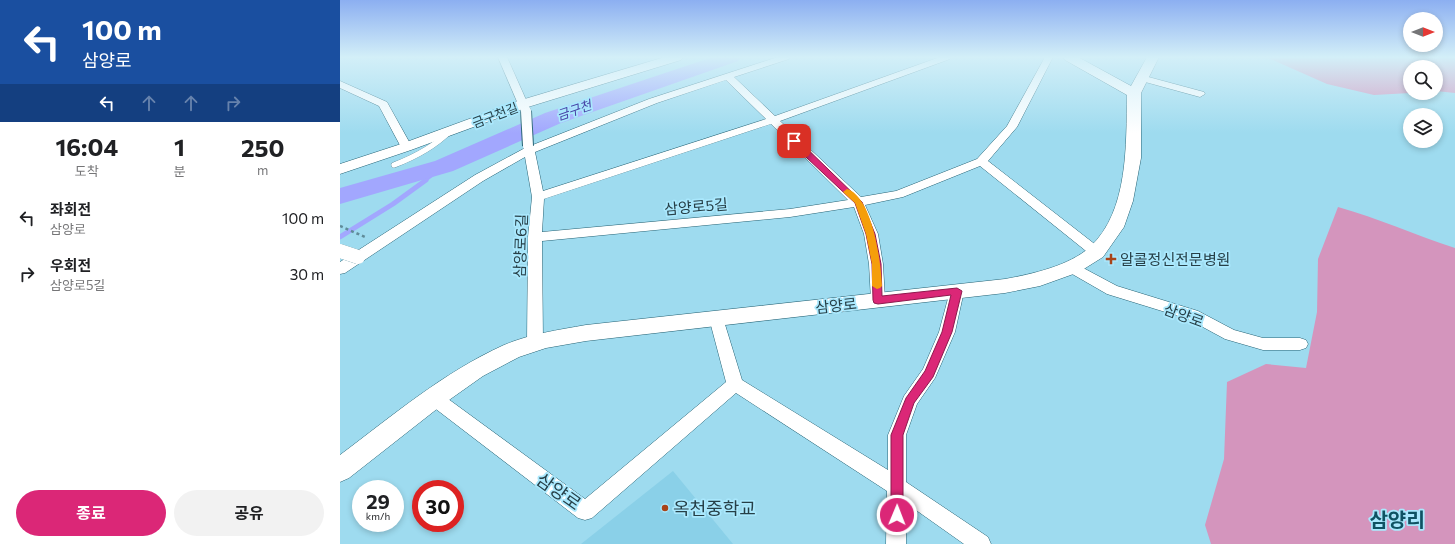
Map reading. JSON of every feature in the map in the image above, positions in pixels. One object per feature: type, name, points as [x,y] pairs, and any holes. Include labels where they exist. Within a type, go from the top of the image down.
[{"type":"street","points":[[513,82],[524,108]]},
{"type":"street","name":"금구천길","points":[[340,168],[601,82]]},
{"type":"street","points":[[340,269],[479,178],[529,148],[653,100],[707,82]]},
{"type":"street","points":[[734,82],[858,202],[871,234],[876,264],[878,300]]},
{"type":"street","points":[[538,197],[651,162],[773,121],[878,82]]},
{"type":"street","points":[[1036,82],[1012,127],[981,161],[1096,252]]},
{"type":"street","points":[[1132,82],[1138,85],[1200,94]]},
{"type":"street","points":[[340,84],[383,104],[406,147]]},
{"type":"street","name":"삼양로","points":[[340,470],[434,398],[475,370],[512,351],[535,344],[586,333],[1005,286],[1040,279],[1072,267],[1096,252],[1118,223],[1125,201],[1133,158],[1138,85]]},
{"type":"street","name":"삼양로6길","points":[[524,108],[529,148],[538,197],[535,237],[535,344]]},
{"type":"street","name":"삼양로5길","points":[[535,237],[790,213],[858,202],[899,194],[981,161]]},
{"type":"street","points":[[340,251],[358,257]]},
{"type":"street","name":"삼양로","points":[[1072,267],[1112,290],[1193,315],[1230,335],[1263,344],[1300,344]]},
{"type":"street","points":[[896,544],[898,487],[897,435],[910,401],[929,374],[947,332],[957,291]]},
{"type":"street","points":[[716,318],[735,384],[898,487],[981,544]]},
{"type":"street","name":"삼양로","points":[[434,398],[585,511],[735,384]]},
{"type":"lane","points":[[394,165],[427,150],[442,140],[451,131]]},
{"type":"path","points":[[341,226],[362,236]]},
{"type":"shaded area","points":[[1323,82],[1403,82],[1403,93],[1374,95]]},
{"type":"shaded area","points":[[1443,82],[1455,82],[1455,93],[1443,92]]},
{"type":"shaded area","points":[[1338,207],[1368,216],[1455,248],[1455,544],[1211,544],[1205,525],[1224,459],[1227,382],[1266,364],[1306,368],[1317,312],[1318,259]]},
{"type":"shaded area","name":"옥천중학교","points":[[673,471],[733,544],[581,544]]},
{"type":"waterway","name":"금구천","points":[[340,196],[444,166],[553,118],[657,82]]},
{"type":"waterway","name":"금구천","points":[[424,181],[444,166]]},
{"type":"waterway","name":"금구천","points":[[340,237],[393,204],[426,180]]},
{"type":"slow traffic","points":[[847,192],[858,202],[871,234],[876,264],[877,286]]},
{"type":"place","name":"알콜정신전문병원","points":[[1111,259]]},
{"type":"place","name":"옥천중학교","points":[[665,508]]},
{"type":"district","name":"삼양리","points":[[1397,519]]},
{"type":"route","points":[[794,141],[858,202],[871,234],[876,264],[878,300],[957,291],[947,332],[929,374],[910,401],[897,435],[897,515]]}]
